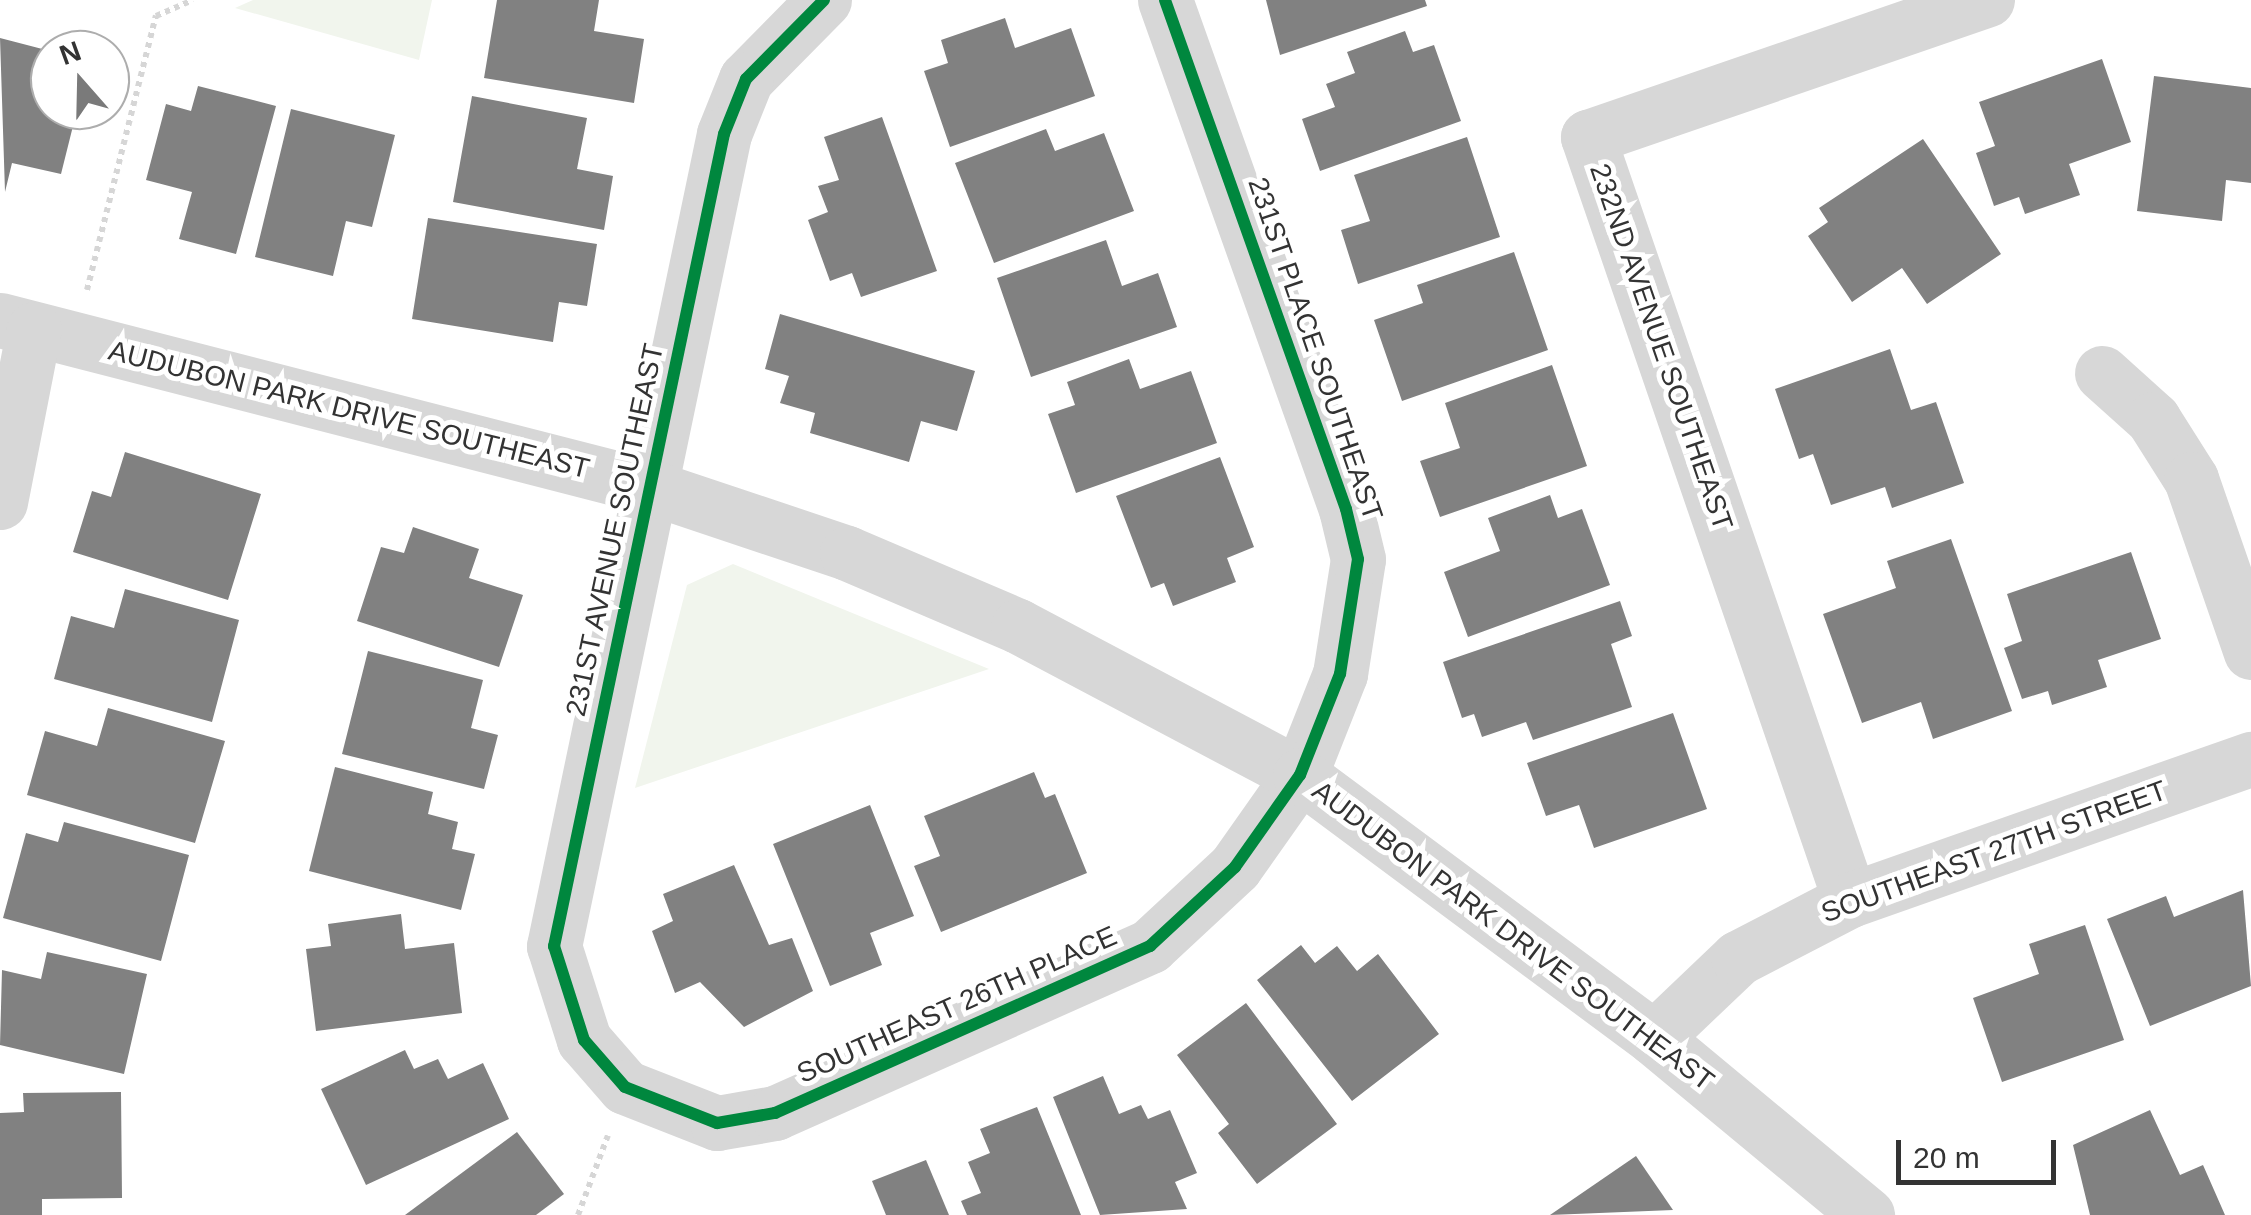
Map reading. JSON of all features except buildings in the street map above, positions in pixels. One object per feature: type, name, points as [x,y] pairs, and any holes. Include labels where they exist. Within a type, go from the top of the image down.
[{"type":"street","name":"231ST AVENUE SOUTHEAST","points":[[625,1087],[584,1040],[554,946],[724,134],[746,78],[824,0]]},
{"type":"street","name":"231ST PLACE SOUTHEAST","points":[[1166,0],[1358,559],[1340,674],[1300,775]]},
{"type":"street","name":"232ND AVENUE SOUTHEAST","points":[[1850,900],[1588,136],[1988,0]]},
{"type":"street","name":"AUDUBON PARK DRIVE SOUTHEAST","points":[[36,329],[650,486],[847,553],[1018,626],[1300,775],[1654,1038],[1866,1215]]},
{"type":"street","points":[[0,502],[36,329]]},
{"type":"street","points":[[2102,372],[2153,419],[2192,479],[2251,652]]},
{"type":"street","name":"SOUTHEAST 27TH STREET","points":[[1654,1038],[1738,958],[1850,900],[2251,759]]},
{"type":"street","name":"SOUTHEAST 26TH PLACE","points":[[625,1087],[717,1123],[775,1114],[1094,976],[1200,908],[1300,775]]},
{"type":"path","points":[[36,329],[156,16],[193,0]]},
{"type":"path","points":[[578,1215],[625,1087]]},
{"type":"shaded area","points":[[253,0],[432,0],[419,60],[235,8]]},
{"type":"shaded area","points":[[733,564],[989,669],[635,788],[687,585]]},
{"type":"cycle path","points":[[824,0],[746,79],[724,134],[554,946],[584,1040],[625,1087],[717,1123],[775,1113],[1150,946],[1235,867],[1300,775],[1340,674],[1358,559],[1346,509],[1165,0]]}]
